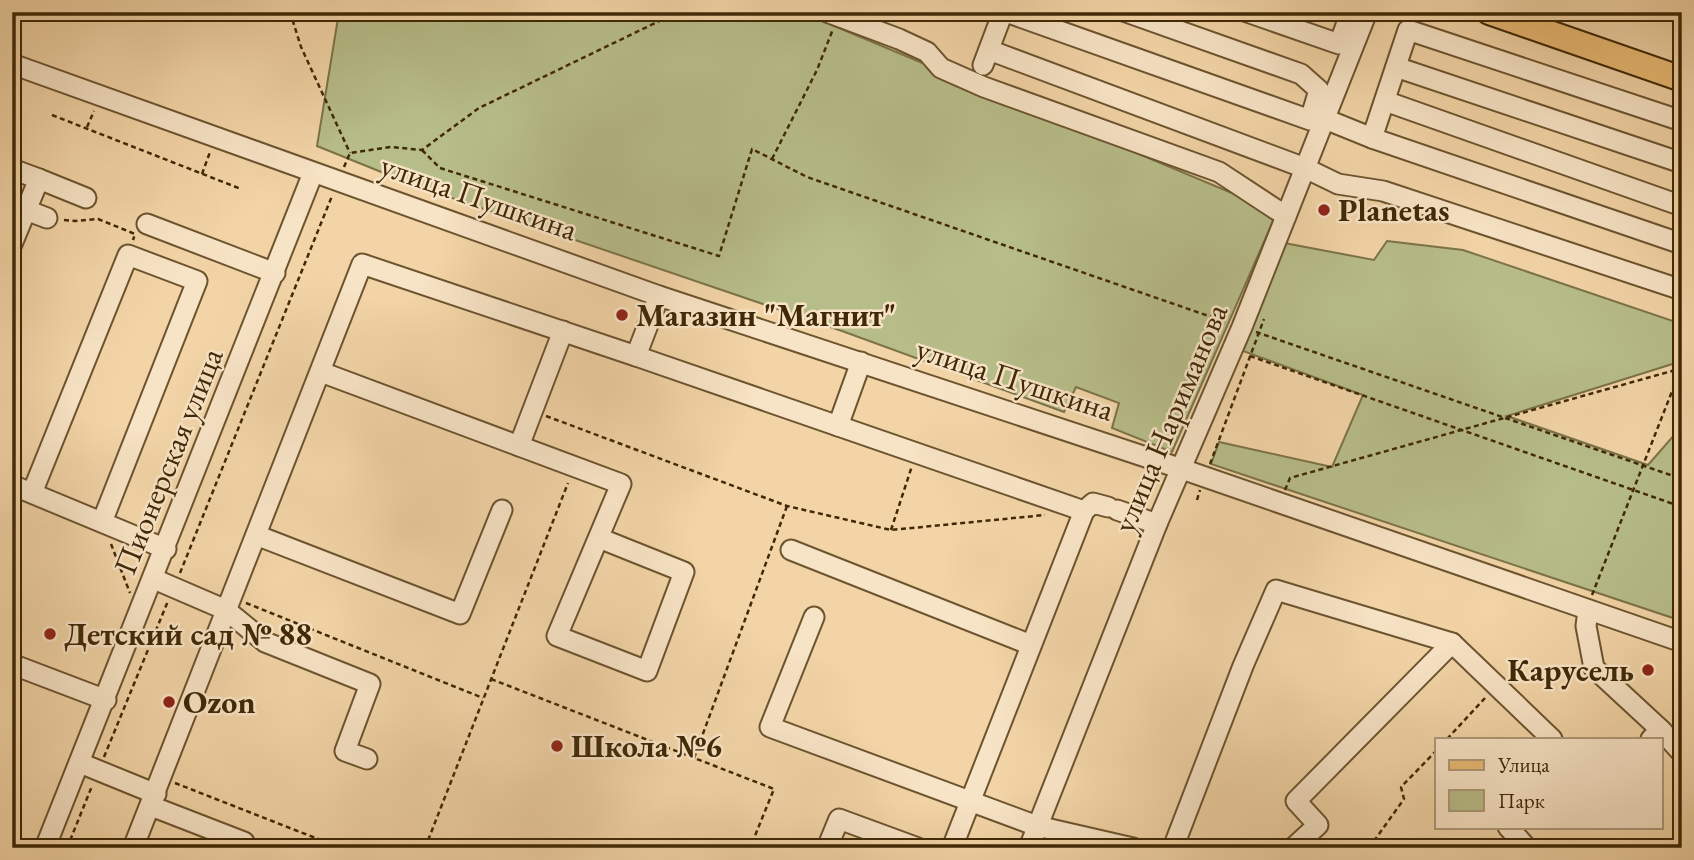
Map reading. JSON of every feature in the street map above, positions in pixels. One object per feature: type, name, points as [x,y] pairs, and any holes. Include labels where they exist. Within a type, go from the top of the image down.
[{"type":"main road","points":[[1489,12],[1682,79]]},
{"type":"street","points":[[1126,12],[1301,74],[1326,93],[1310,120],[1004,12],[986,58],[1305,168],[1338,184],[1383,191],[1682,290]]},
{"type":"street","points":[[1247,12],[1339,44],[1351,12]]},
{"type":"street","name":"улица Нариманова","points":[[1029,848],[1179,468],[1250,330],[1286,216],[1325,118],[1326,93],[1367,12]]},
{"type":"street","points":[[833,14],[927,52],[941,68],[984,87],[1219,172],[1286,216]]},
{"type":"street","points":[[1372,138],[1408,30],[1682,121]]},
{"type":"street","name":"улица Пушкина","points":[[12,64],[659,296],[1179,468],[1682,642]]},
{"type":"street","points":[[1396,66],[1682,163]]},
{"type":"street","points":[[1385,101],[1682,206]]},
{"type":"street","points":[[1325,118],[1372,138],[1682,244]]},
{"type":"street","points":[[12,169],[86,198]]},
{"type":"street","name":"Пионерская улица","points":[[45,848],[166,549],[313,173]]},
{"type":"street","points":[[12,244],[38,179]]},
{"type":"street","points":[[26,210],[47,218]]},
{"type":"street","points":[[147,224],[275,273]]},
{"type":"street","points":[[33,493],[128,255],[197,281],[102,522]]},
{"type":"street","points":[[133,848],[362,264],[1084,511]]},
{"type":"street","points":[[636,356],[659,296]]},
{"type":"street","points":[[519,446],[562,331]]},
{"type":"street","points":[[838,426],[861,362]]},
{"type":"street","points":[[321,372],[621,484],[598,538],[557,636],[647,671],[684,572],[598,538]]},
{"type":"street","points":[[12,485],[166,549]]},
{"type":"street","points":[[953,848],[1084,511],[1093,503],[1157,524]]},
{"type":"street","points":[[256,534],[460,614],[502,510]]},
{"type":"street","points":[[791,550],[1031,645]]},
{"type":"street","points":[[154,579],[229,603],[265,642],[370,684],[345,751],[367,760]]},
{"type":"street","points":[[1172,848],[1243,666],[1276,590],[1452,643],[1551,738]]},
{"type":"street","points":[[1587,609],[1586,626],[1594,668],[1656,735]]},
{"type":"street","points":[[814,617],[769,727],[1037,827],[1133,848]]},
{"type":"street","points":[[1293,848],[1318,825],[1296,801],[1452,643]]},
{"type":"street","points":[[12,670],[14,665],[106,700]]},
{"type":"street","points":[[1662,739],[1682,753]]},
{"type":"street","points":[[80,763],[156,793],[244,842]]},
{"type":"street","points":[[827,848],[839,818],[918,848]]},
{"type":"street","points":[[1509,828],[1527,848]]},
{"type":"path","points":[[290,12],[300,47],[350,153]]},
{"type":"path","points":[[772,159],[817,70],[833,14]]},
{"type":"path","points":[[86,128],[94,111]]},
{"type":"path","points":[[52,115],[241,189]]},
{"type":"path","points":[[422,150],[440,168],[719,256],[752,149],[807,177],[1682,479]]},
{"type":"path","points":[[202,174],[210,152]]},
{"type":"path","points":[[47,218],[75,221],[98,219],[135,233],[128,255]]},
{"type":"path","points":[[1197,500],[1250,356],[1250,330],[1267,310]]},
{"type":"path","points":[[1250,356],[1682,507]]},
{"type":"path","points":[[1279,503],[1290,478],[1680,367]]},
{"type":"path","points":[[1587,609],[1680,367]]},
{"type":"path","points":[[540,414],[787,506],[891,530],[1057,513]]},
{"type":"path","points":[[891,530],[916,453]]},
{"type":"path","points":[[425,848],[574,467]]},
{"type":"path","points":[[694,758],[787,506]]},
{"type":"path","points":[[102,522],[130,593]]},
{"type":"path","points":[[229,603],[484,698]]},
{"type":"path","points":[[491,680],[774,789],[750,848]]},
{"type":"path","points":[[1448,738],[1497,686]]},
{"type":"path","points":[[1369,848],[1404,800],[1401,787],[1435,752]]},
{"type":"path","points":[[156,793],[341,848]]},
{"type":"green space","points":[[339,12],[801,12],[1277,212],[1172,452],[1112,428],[1119,403],[1076,387],[1064,412],[842,331],[411,184],[317,146]]},
{"type":"green space","points":[[1387,241],[1463,250],[1673,321],[1682,331],[1682,361],[1507,416],[1648,465],[1675,434],[1682,431],[1682,621],[1211,464],[1219,442],[1332,467],[1363,395],[1243,351],[1284,243],[1374,260]]},
{"type":"place","name":"Planetas","points":[[1324,210]]},
{"type":"place","name":"Магазин \"Магнит\"","points":[[622,315]]},
{"type":"place","name":"Детский сад № 88","points":[[50,634]]},
{"type":"place","name":"Карусель","points":[[1648,670]]},
{"type":"place","name":"Ozon","points":[[169,702]]},
{"type":"place","name":"Школа №6","points":[[557,746]]}]
